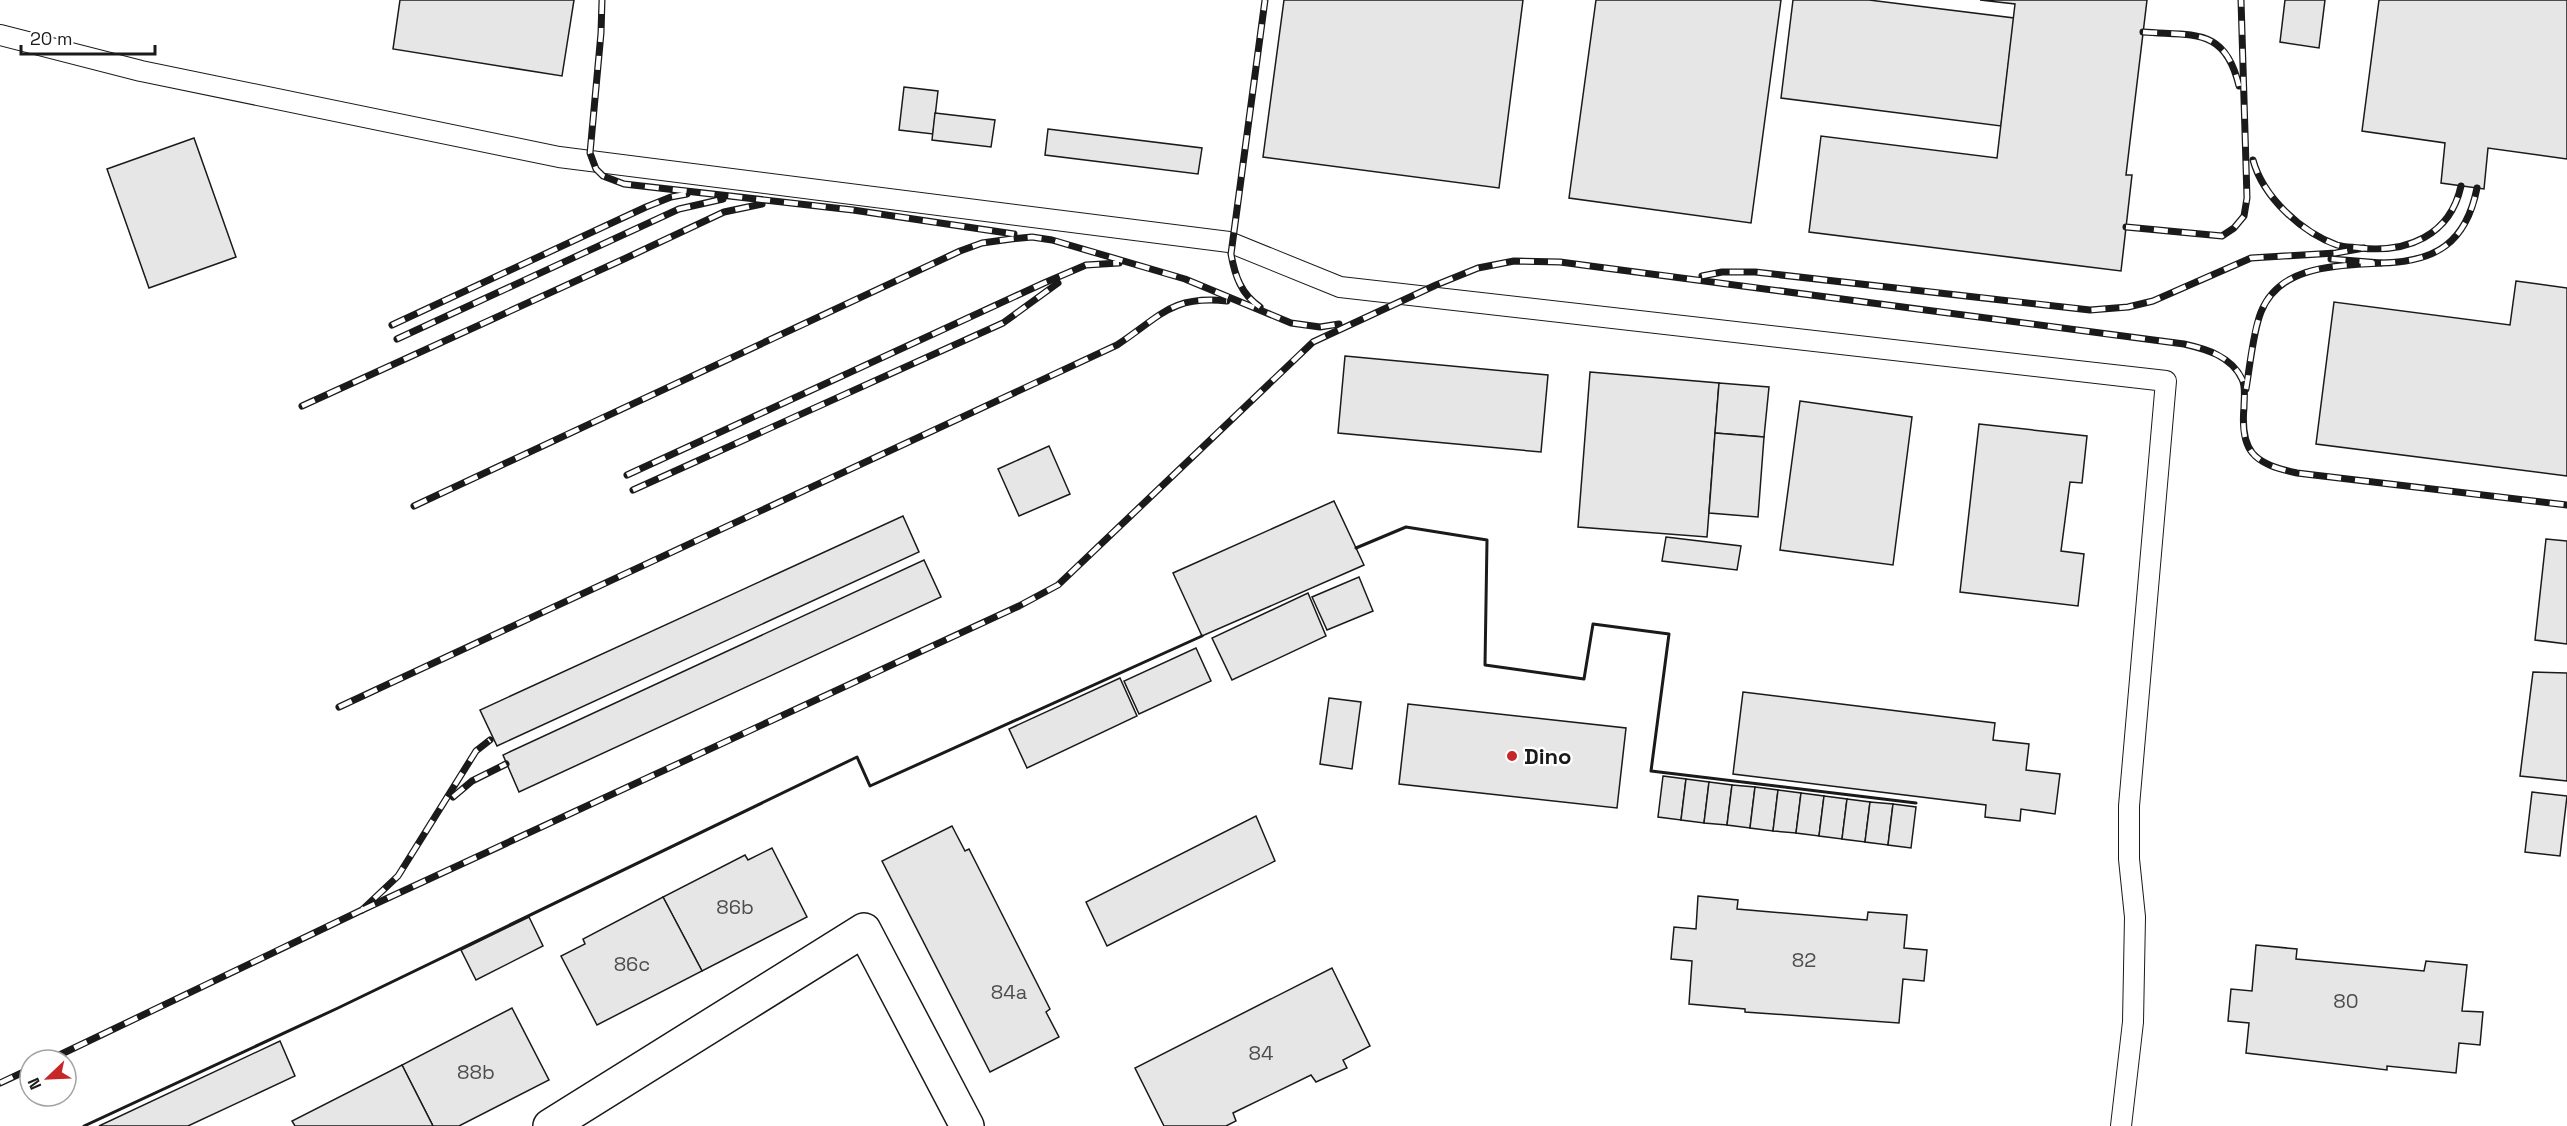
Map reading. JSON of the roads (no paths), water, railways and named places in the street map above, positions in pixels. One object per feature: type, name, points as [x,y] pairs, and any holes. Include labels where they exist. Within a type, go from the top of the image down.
[{"type":"street","points":[[550,1126],[864,930],[968,1126]]},
{"type":"lane","points":[[0,35],[141,71],[559,157],[1229,242],[1341,287],[2166,381],[2129,806],[2129,859],[2135,917],[2133,1022],[2121,1126]]},
{"type":"railway","points":[[602,0],[590,153],[596,169],[603,176],[624,184],[853,210],[1014,234]]},
{"type":"railway","points":[[1260,307],[1253,302],[1240,284],[1231,254],[1265,0]]},
{"type":"railway","points":[[2126,227],[2222,236],[2234,228],[2244,216],[2247,198],[2241,0]]},
{"type":"railway","points":[[2143,32],[2192,35],[2216,44],[2225,53],[2233,67],[2239,86]]},
{"type":"railway","points":[[2253,160],[2265,187],[2285,212],[2323,239],[2345,247],[2377,249],[2410,244],[2424,238],[2437,229],[2447,217],[2461,186]]},
{"type":"railway","points":[[2381,263],[2418,259],[2446,246],[2465,223],[2477,188]]},
{"type":"railway","points":[[392,325],[646,207],[671,197],[687,194]]},
{"type":"railway","points":[[397,339],[679,209],[723,199]]},
{"type":"railway","points":[[302,406],[724,212],[762,204]]},
{"type":"railway","points":[[414,506],[960,251],[982,243],[1032,237],[1052,240],[1185,279],[1291,323],[1320,327],[1339,324]]},
{"type":"railway","points":[[1702,276],[1722,272],[1755,272],[2090,310],[2128,307],[2153,301],[2251,258],[2336,253],[2364,248]]},
{"type":"railway","points":[[2246,389],[2258,320],[2270,296],[2296,276],[2312,271],[2347,265],[2381,263],[2331,259]]},
{"type":"railway","points":[[362,910],[1019,606],[1058,585],[1313,342],[1478,268],[1514,261],[1560,262],[2184,344],[2201,348],[2225,359],[2237,371],[2244,385],[2243,422],[2247,445],[2260,460],[2270,465],[2297,473],[2567,505]]},
{"type":"railway","points":[[627,475],[1044,283],[1086,265],[1119,263]]},
{"type":"railway","points":[[633,490],[1003,323],[1058,283]]},
{"type":"railway","points":[[339,707],[1117,345],[1167,310],[1192,301],[1227,301]]},
{"type":"railway","points":[[74,1048],[362,910],[398,876],[476,751],[490,740]]},
{"type":"railway","points":[[453,797],[472,781],[506,764]]},
{"type":"railway","points":[[0,1083],[18,1075]]},
{"type":"place","name":"Dino","points":[[1512,756]]}]
